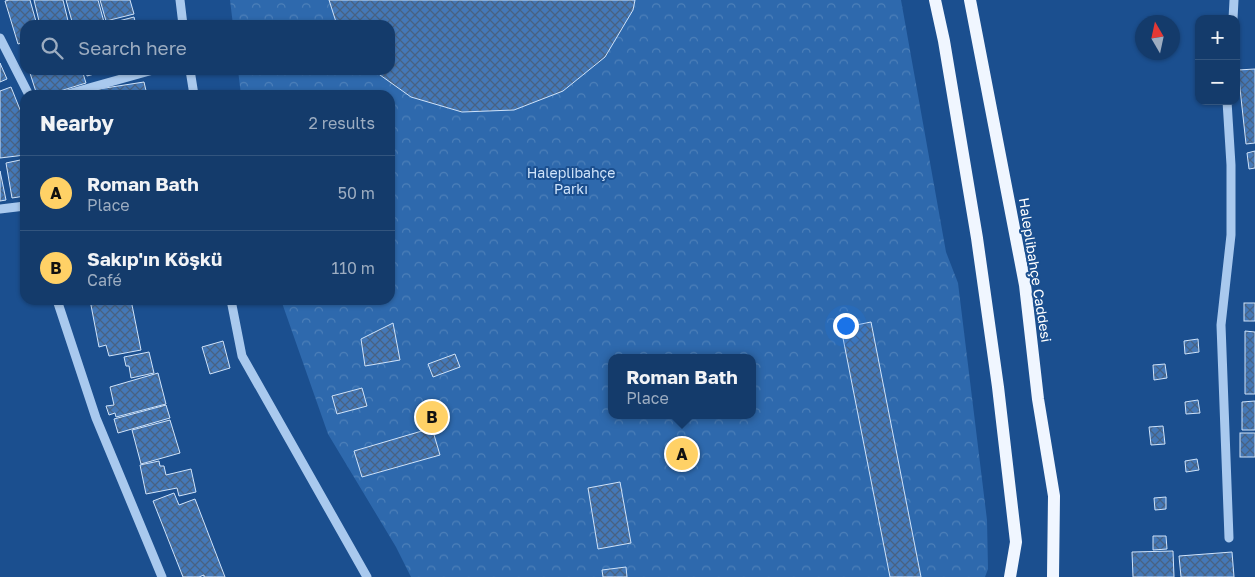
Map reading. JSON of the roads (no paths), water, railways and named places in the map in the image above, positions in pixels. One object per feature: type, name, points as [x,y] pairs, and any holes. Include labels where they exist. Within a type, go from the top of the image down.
[{"type":"main road","points":[[935,0],[944,41],[977,238],[998,387],[1016,542],[1010,577]]},
{"type":"main road","name":"Haleplibahçe Caddesi","points":[[970,0],[1025,285],[1038,400],[1054,496],[1054,577]]},
{"type":"street","points":[[180,0],[182,20]]},
{"type":"street","points":[[1233,15],[1234,0]]},
{"type":"street","points":[[0,38],[26,90]]},
{"type":"street","points":[[82,90],[135,75]]},
{"type":"street","points":[[191,75],[193,90]]},
{"type":"street","points":[[1227,105],[1231,165],[1231,235],[1221,325],[1229,538]]},
{"type":"street","points":[[0,209],[20,207]]},
{"type":"street","points":[[59,305],[96,418],[162,577]]},
{"type":"street","points":[[232,305],[242,356],[366,577]]},
{"type":"place","name":"Sakıp'ın Köşkü","points":[[432,417]]},
{"type":"place","name":"Roman Bath","points":[[682,454]]},
{"type":"park label","name":"Haleplibahçe Parkı","points":[[571,182]]}]
